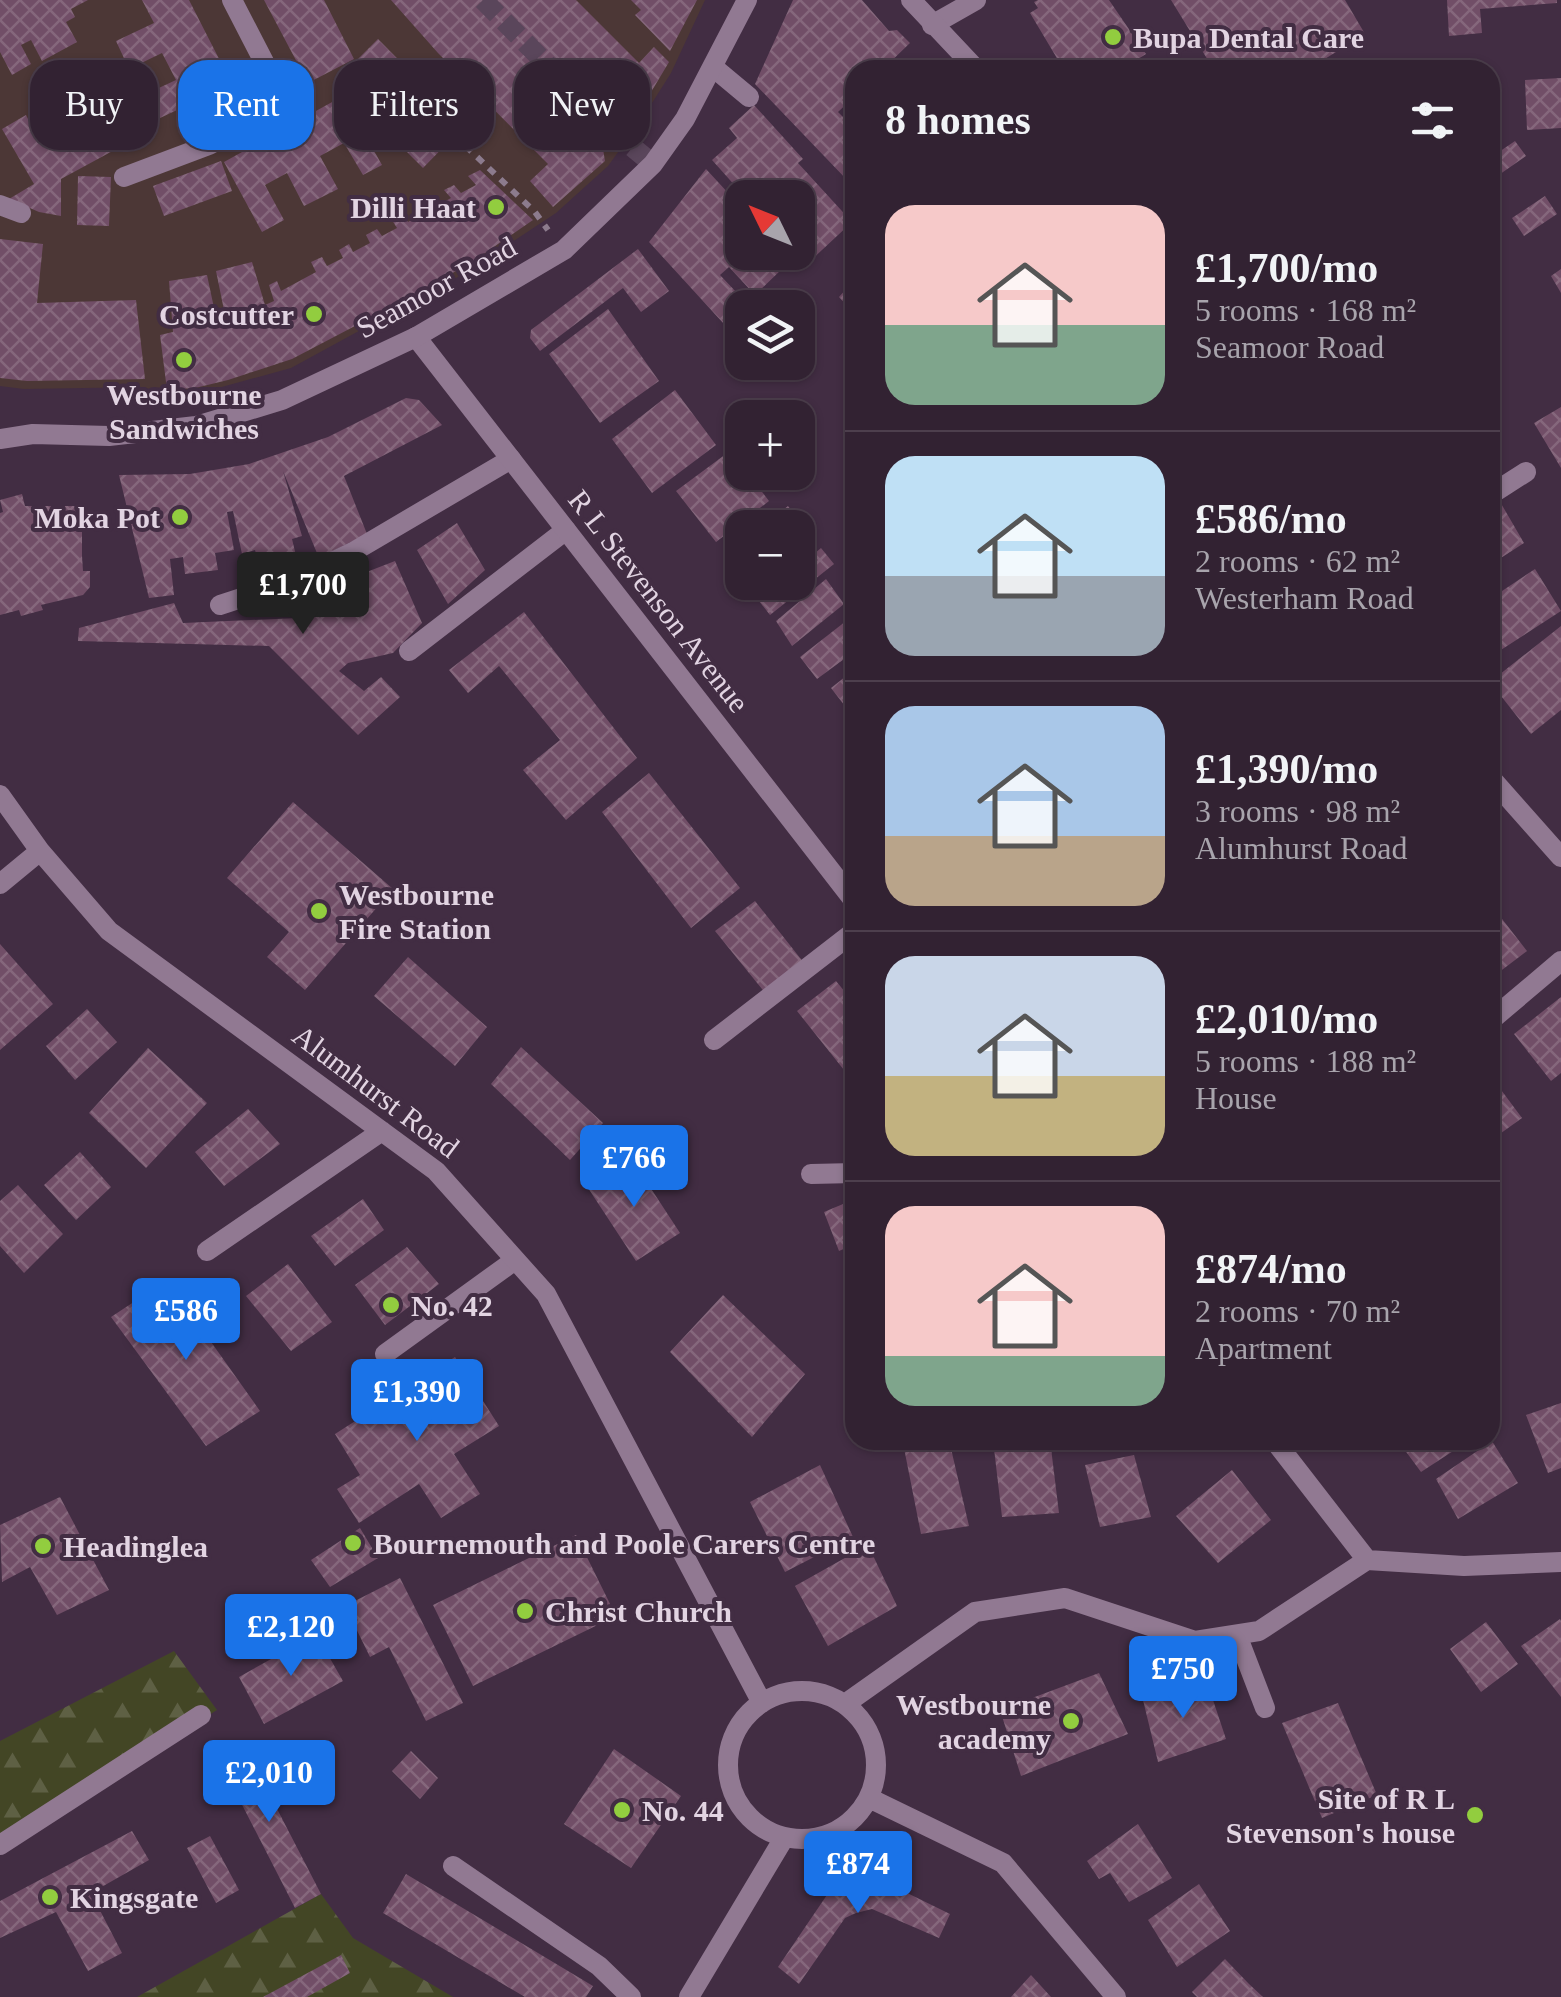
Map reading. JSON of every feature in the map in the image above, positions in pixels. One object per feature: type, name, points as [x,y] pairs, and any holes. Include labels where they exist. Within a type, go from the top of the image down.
[{"type":"street","points":[[124,176],[209,145],[274,110],[278,88],[232,0]]},
{"type":"street","name":"Seamoor Road","points":[[0,439],[33,434],[109,436],[196,426],[282,400],[416,337],[564,250],[653,164],[685,119],[747,0]]},
{"type":"street","points":[[912,0],[967,60]]},
{"type":"street","points":[[932,24],[976,0]]},
{"type":"street","points":[[713,68],[749,97]]},
{"type":"street","points":[[0,206],[21,212]]},
{"type":"street","name":"R L Stevenson Avenue","points":[[416,337],[845,889]]},
{"type":"street","name":"Seamoor Road","points":[[0,427],[33,434]]},
{"type":"street","points":[[220,605],[290,582],[354,552],[511,459]]},
{"type":"street","points":[[1500,489],[1526,472]]},
{"type":"street","points":[[409,651],[566,530]]},
{"type":"street","points":[[1500,788],[1561,857]]},
{"type":"street","name":"Alumhurst Road","points":[[0,795],[108,931],[436,1171],[546,1294],[762,1703]]},
{"type":"street","points":[[0,884],[40,850]]},
{"type":"street","points":[[714,1040],[845,939]]},
{"type":"street","points":[[1500,1013],[1561,961]]},
{"type":"street","points":[[207,1251],[382,1131]]},
{"type":"street","points":[[810,1174],[845,1173]]},
{"type":"street","points":[[386,1354],[516,1260]]},
{"type":"street","points":[[1282,1450],[1368,1560]]},
{"type":"street","points":[[845,1704],[975,1612],[1065,1598],[1195,1641],[1260,1631],[1368,1560],[1464,1566],[1561,1562]]},
{"type":"street","points":[[1237,1635],[1264,1708]]},
{"type":"street","points":[[804,1691],[826,1695],[845,1704],[866,1728],[877,1758],[876,1778],[869,1798],[854,1819],[834,1833],[809,1840],[784,1838],[762,1828],[744,1811],[732,1790],[728,1765],[732,1741],[744,1720],[762,1703],[782,1694],[804,1691]]},
{"type":"street","points":[[0,1845],[201,1715]]},
{"type":"street","points":[[869,1798],[1003,1863],[1116,1997]]},
{"type":"street","points":[[689,1997],[784,1838]]},
{"type":"street","points":[[454,1866],[599,1966],[631,1997]]},
{"type":"path","points":[[469,150],[535,212],[564,250]]},
{"type":"shaded area","points":[[0,0],[705,0],[671,73],[650,106],[650,60],[514,60],[514,150],[620,150],[608,166],[556,213],[467,272],[291,368],[200,393],[161,396],[145,387],[0,386]]},
{"type":"green space","points":[[174,1651],[217,1710],[0,1846],[0,1741]]},
{"type":"green space","points":[[321,1894],[353,1938],[453,1997],[137,1997]]},
{"type":"building","points":[[0,0],[88,0],[71,9],[75,17],[66,22],[77,42],[44,60],[31,40],[21,45],[30,65],[12,75],[0,52]]},
{"type":"building","points":[[142,0],[189,0],[220,60],[178,60],[178,110],[160,118],[158,88],[176,80],[162,53],[148,60],[125,60],[116,41],[154,23]]},
{"type":"building","points":[[264,0],[324,0],[354,59],[334,60],[334,69],[314,80],[314,60],[296,60]]},
{"type":"building","points":[[391,0],[576,0],[636,60],[514,60],[514,130],[494,110],[494,60],[445,60]]},
{"type":"building","points":[[631,0],[697,0],[670,51],[635,15],[641,10]]},
{"type":"building","points":[[793,0],[862,0],[889,31],[897,30],[910,43],[892,60],[845,60],[845,105],[838,112],[845,119],[845,178],[755,84]]},
{"type":"building","points":[[1109,0],[1146,54],[1136,60],[1058,60],[1030,13],[1038,8],[1034,2]]},
{"type":"building","points":[[1171,0],[1345,0],[1365,34],[1323,60],[1208,60]]},
{"type":"building","points":[[1447,0],[1557,3],[1480,9],[1482,33],[1449,36]]},
{"type":"building","points":[[378,39],[399,60],[357,60]]},
{"type":"building","points":[[654,47],[669,62],[650,94],[650,60],[642,60]]},
{"type":"building","points":[[1561,78],[1561,128],[1527,130],[1525,80]]},
{"type":"building","points":[[334,101],[334,148],[320,156],[338,189],[304,206],[287,173],[265,185],[284,220],[262,232],[224,162],[246,150],[314,150],[314,112]]},
{"type":"building","points":[[754,105],[803,159],[798,163],[814,180],[730,180],[712,160],[737,138],[729,128]]},
{"type":"building","points":[[26,115],[30,123],[30,150],[114,150],[61,179],[61,216],[39,212],[9,199],[34,184],[2,129]]},
{"type":"building","points":[[1515,141],[1526,156],[1500,174],[1500,151]]},
{"type":"building","points":[[348,150],[374,150],[382,165],[363,175]]},
{"type":"building","points":[[405,150],[441,150],[423,168]]},
{"type":"building","points":[[534,150],[603,150],[605,161],[553,207],[530,181],[548,164]]},
{"type":"building","points":[[221,161],[232,191],[164,216],[153,186]]},
{"type":"building","points":[[706,169],[725,190],[726,270],[720,275],[734,290],[725,290],[724,324],[649,242]]},
{"type":"building","points":[[480,170],[533,220],[475,260],[292,359],[228,380],[167,390],[160,335],[173,332],[169,281],[207,275],[217,322],[226,320],[216,271],[252,262],[265,305],[274,301],[269,285],[277,281],[281,291],[316,272],[311,262],[322,257],[327,266],[343,258],[339,250],[349,244],[353,252],[370,243],[366,235],[377,229],[382,236],[397,228],[392,220],[403,214],[408,222],[423,213],[418,205],[428,199],[435,207],[451,198],[444,190],[454,185],[461,193],[476,185],[468,176]]},
{"type":"building","points":[[78,176],[111,177],[109,226],[77,225]]},
{"type":"building","points":[[815,182],[845,214],[845,229],[815,257]]},
{"type":"building","points":[[1545,196],[1557,214],[1524,236],[1512,218]]},
{"type":"building","points":[[0,239],[43,244],[37,303],[136,300],[145,379],[0,378]]},
{"type":"building","points":[[638,249],[669,291],[641,312],[623,288],[540,351],[530,338],[531,330]]},
{"type":"building","points":[[1561,269],[1561,293],[1551,276]]},
{"type":"building","points":[[732,270],[781,270],[760,290],[750,290]]},
{"type":"building","points":[[608,309],[659,381],[600,423],[549,354]]},
{"type":"building","points":[[675,390],[716,445],[652,493],[612,439]]},
{"type":"building","points":[[406,398],[419,400],[442,425],[344,476],[367,534],[319,558],[283,471],[302,536],[292,539],[299,568],[276,574],[274,565],[260,568],[255,550],[242,554],[233,511],[227,512],[234,550],[215,553],[218,570],[185,574],[183,557],[170,559],[174,595],[149,598],[119,475],[190,474],[249,464],[328,437]]},
{"type":"building","points":[[1561,407],[1561,468],[1534,423]]},
{"type":"building","points":[[725,455],[725,490],[761,490],[769,501],[757,510],[725,510],[725,535],[716,542],[676,491]]},
{"type":"building","points":[[22,494],[25,506],[82,506],[83,571],[90,571],[90,587],[83,595],[41,605],[43,610],[21,616],[19,610],[0,615],[0,500]]},
{"type":"building","points":[[1500,502],[1524,543],[1500,559]]},
{"type":"building","points":[[457,523],[485,570],[448,604],[417,550]]},
{"type":"building","points":[[821,548],[834,564],[815,579],[815,553]]},
{"type":"building","points":[[395,561],[422,623],[393,653],[348,663],[339,671],[364,691],[381,677],[400,697],[358,735],[269,646],[78,641],[79,628],[174,603],[183,623],[298,618],[297,599]]},
{"type":"building","points":[[1535,569],[1561,611],[1500,651],[1500,592]]},
{"type":"building","points":[[826,579],[844,604],[792,646],[776,621],[801,600],[815,600],[815,588]]},
{"type":"building","points":[[758,600],[789,600],[770,615]]},
{"type":"building","points":[[524,612],[637,758],[566,820],[523,770],[560,740],[499,666],[468,693],[449,670]]},
{"type":"building","points":[[845,622],[845,658],[817,679],[800,657]]},
{"type":"building","points":[[1561,626],[1561,710],[1531,734],[1500,695],[1500,674]]},
{"type":"building","points":[[845,677],[845,706],[831,688]]},
{"type":"building","points":[[649,773],[740,888],[691,928],[602,812]]},
{"type":"building","name":"Westbourne Fire Station","points":[[293,802],[393,889],[305,990],[267,957],[289,932],[227,878]]},
{"type":"building","points":[[755,901],[804,963],[766,994],[715,931]]},
{"type":"building","points":[[1500,916],[1527,951],[1500,971]]},
{"type":"building","points":[[0,944],[53,1004],[0,1050]]},
{"type":"building","points":[[408,957],[487,1027],[455,1066],[374,996]]},
{"type":"building","points":[[836,981],[845,992],[844,1070],[797,1011]]},
{"type":"building","points":[[1561,997],[1561,1073],[1551,1081],[1514,1034]]},
{"type":"building","points":[[87,1009],[117,1042],[75,1080],[46,1046]]},
{"type":"building","points":[[521,1047],[603,1123],[570,1160],[491,1084]]},
{"type":"building","points":[[148,1048],[207,1103],[146,1168],[89,1113]]},
{"type":"building","points":[[1500,1088],[1522,1118],[1500,1134]]},
{"type":"building","points":[[248,1109],[280,1144],[224,1186],[195,1152]]},
{"type":"building","points":[[80,1152],[111,1187],[76,1220],[44,1185]]},
{"type":"building","points":[[631,1158],[680,1233],[636,1261],[588,1188]]},
{"type":"building","points":[[18,1185],[63,1234],[24,1273],[0,1246],[0,1201]]},
{"type":"building","points":[[363,1199],[384,1230],[335,1266],[311,1236]]},
{"type":"building","points":[[845,1203],[845,1248],[839,1251],[824,1212]]},
{"type":"building","name":"No. 42","points":[[407,1247],[439,1284],[385,1325],[355,1285]]},
{"type":"building","points":[[288,1264],[332,1322],[291,1351],[246,1296]]},
{"type":"building","points":[[167,1280],[260,1411],[206,1446],[111,1317]]},
{"type":"building","points":[[723,1295],[805,1374],[752,1437],[670,1352]]},
{"type":"building","points":[[455,1357],[499,1426],[454,1454],[480,1494],[441,1518],[419,1484],[359,1523],[337,1489],[360,1475],[335,1434]]},
{"type":"building","points":[[1561,1403],[1561,1468],[1548,1473],[1526,1415]]},
{"type":"building","points":[[904,1450],[951,1450],[969,1526],[921,1534]]},
{"type":"building","points":[[994,1450],[1051,1450],[1059,1513],[1002,1517]]},
{"type":"building","points":[[1405,1450],[1455,1450],[1421,1472]]},
{"type":"building","points":[[1479,1450],[1498,1450],[1518,1483],[1458,1519],[1436,1479]]},
{"type":"building","points":[[1134,1455],[1151,1517],[1100,1527],[1085,1465]]},
{"type":"building","points":[[820,1465],[853,1537],[785,1572],[750,1502]]},
{"type":"building","points":[[1232,1470],[1271,1520],[1218,1563],[1176,1516]]},
{"type":"building","name":"Headinglea","points":[[60,1497],[109,1590],[57,1615],[30,1567],[2,1582],[0,1525]]},
{"type":"building","name":"Bournemouth and Poole Carers Centre","points":[[360,1528],[378,1558],[330,1587],[311,1560]]},
{"type":"building","name":"Christ Church","points":[[576,1535],[616,1616],[473,1686],[433,1605]]},
{"type":"building","points":[[868,1545],[897,1606],[828,1646],[795,1586]]},
{"type":"building","points":[[400,1578],[463,1703],[426,1721],[389,1647],[370,1657],[345,1606]]},
{"type":"building","points":[[1561,1621],[1561,1697],[1521,1646]]},
{"type":"building","points":[[1486,1622],[1518,1664],[1481,1692],[1450,1649]]},
{"type":"building","points":[[316,1634],[343,1681],[264,1724],[239,1677]]},
{"type":"building","points":[[1099,1673],[1128,1734],[1021,1776],[1000,1710]]},
{"type":"building","points":[[1207,1682],[1226,1739],[1158,1762],[1143,1700]]},
{"type":"building","points":[[1338,1703],[1377,1795],[1322,1818],[1282,1723]]},
{"type":"building","points":[[242,1741],[321,1894],[295,1908],[217,1756]]},
{"type":"building","name":"No. 44","points":[[614,1749],[681,1796],[631,1868],[564,1824]]},
{"type":"building","points":[[411,1751],[438,1778],[420,1799],[392,1771]]},
{"type":"building","points":[[1138,1824],[1172,1878],[1129,1902],[1110,1873],[1099,1879],[1087,1861]]},
{"type":"building","name":"Kingsgate","points":[[132,1831],[149,1860],[91,1893],[122,1953],[88,1971],[56,1912],[0,1938],[0,1901]]},
{"type":"building","points":[[210,1836],[239,1890],[216,1903],[187,1848]]},
{"type":"building","points":[[848,1864],[950,1914],[939,1938],[872,1909],[845,1918],[799,1984],[778,1967]]},
{"type":"building","points":[[406,1874],[593,1986],[586,1997],[525,1997],[383,1913]]},
{"type":"building","points":[[1199,1884],[1230,1931],[1177,1967],[1148,1920]]},
{"type":"building","points":[[341,1955],[350,1973],[307,1997],[263,1997]]},
{"type":"building","points":[[1225,1959],[1263,1997],[1197,1997],[1192,1992]]},
{"type":"building","points":[[1031,1975],[1051,1997],[1011,1997]]},
{"type":"tunnel","points":[[483,0],[613,131],[653,164]]},
{"type":"place","name":"Bupa Dental Care","points":[[1113,37]]},
{"type":"place","name":"Dilli Haat","points":[[496,207]]},
{"type":"place","name":"Costcutter","points":[[314,314]]},
{"type":"place","name":"Westbourne Sandwiches","points":[[184,360]]},
{"type":"place","name":"Moka Pot","points":[[180,517]]},
{"type":"place","name":"Westbourne Fire Station","points":[[319,911]]},
{"type":"place","name":"No. 42","points":[[391,1305]]},
{"type":"place","name":"Bournemouth and Poole Carers Centre","points":[[353,1543]]},
{"type":"place","name":"Headinglea","points":[[43,1546]]},
{"type":"place","name":"Christ Church","points":[[525,1611]]},
{"type":"place","name":"Westbourne academy","points":[[1071,1721]]},
{"type":"place","name":"No. 44","points":[[622,1810]]},
{"type":"place","name":"Site of R L Stevenson's house","points":[[1475,1815]]},
{"type":"place","name":"Kingsgate","points":[[50,1897]]}]
